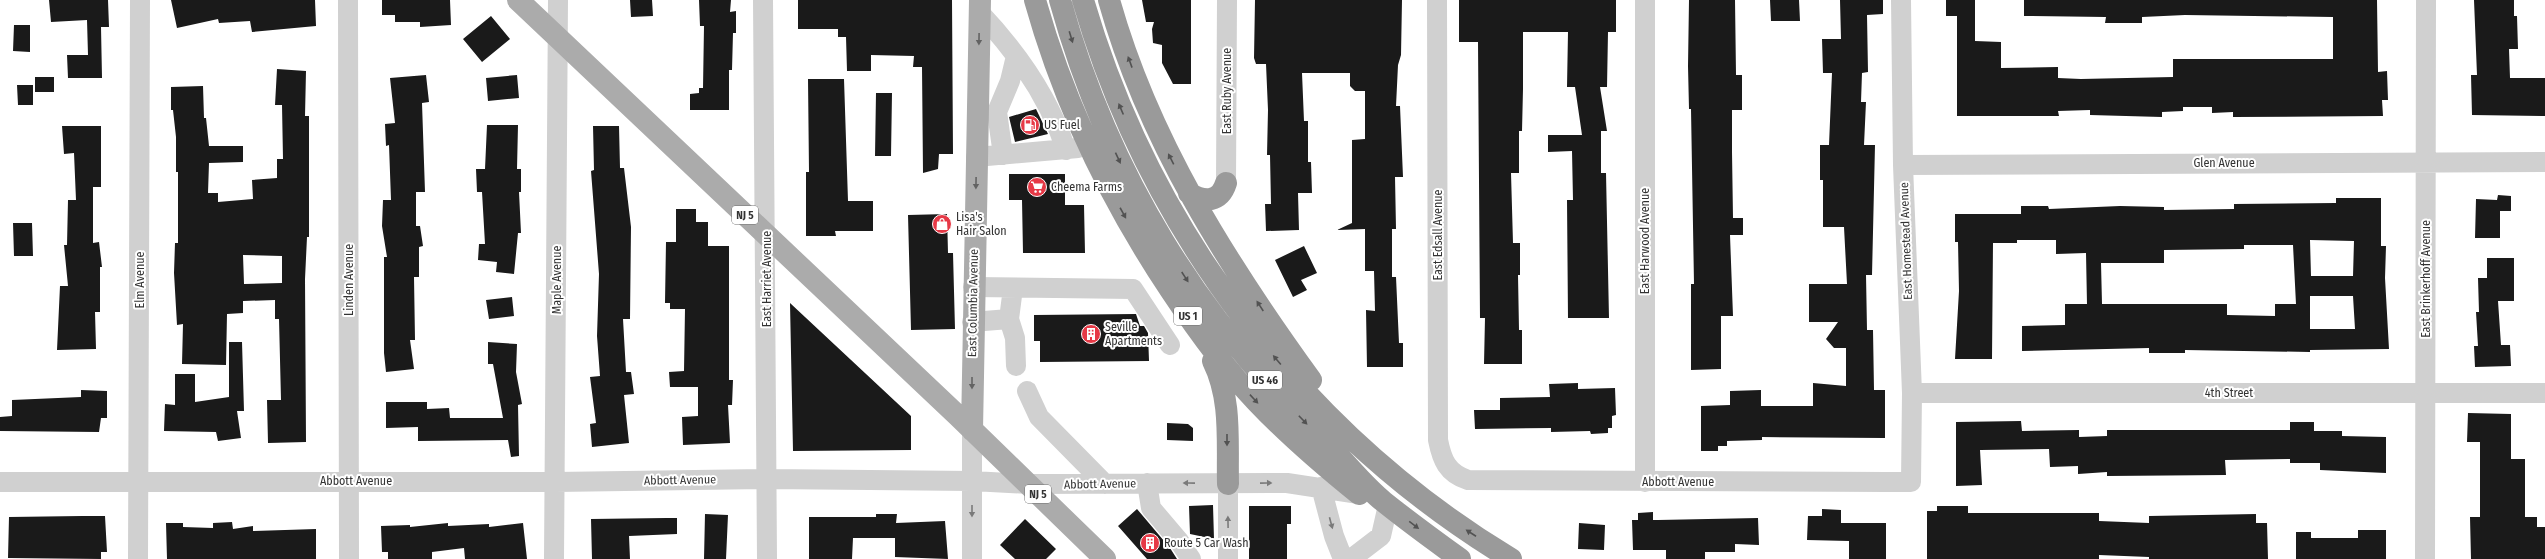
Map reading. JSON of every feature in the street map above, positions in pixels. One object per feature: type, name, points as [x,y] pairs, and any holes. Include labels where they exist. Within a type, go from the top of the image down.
[{"type":"highway","name":"US 1","points":[[1035,0],[1059,77],[1088,146],[1130,225],[1194,324],[1225,366],[1255,401],[1302,446],[1359,494],[1385,503],[1460,559]]},
{"type":"highway","name":"US 46","points":[[1060,0],[1084,76],[1109,138],[1137,197],[1168,251],[1208,311],[1249,362],[1385,503]]},
{"type":"highway","name":"US 46","points":[[1083,0],[1099,51],[1123,113],[1150,173],[1187,238],[1218,286],[1273,355],[1304,390],[1354,438]]},
{"type":"highway","points":[[1109,0],[1142,93],[1189,193],[1265,315],[1354,438],[1430,504],[1511,557]]},
{"type":"highway","points":[[1189,193],[1199,199],[1209,200],[1220,195],[1226,183]]},
{"type":"highway","points":[[1194,324],[1216,368],[1225,392],[1228,484]]},
{"type":"main road","name":"NJ 5","points":[[518,0],[972,430],[1105,559]]},
{"type":"main road","name":"East Columbia Avenue","points":[[972,430],[972,322],[980,6]]},
{"type":"street","name":"Elm Avenue","points":[[138,559],[140,0]]},
{"type":"street","name":"Linden Avenue","points":[[348,0],[349,559]]},
{"type":"street","name":"Maple Avenue","points":[[554,559],[556,482],[558,0]]},
{"type":"street","name":"East Harriet Avenue","points":[[763,0],[767,235],[767,559]]},
{"type":"street","name":"East Ruby Avenue","points":[[1226,183],[1227,0]]},
{"type":"street","name":"East Edsall Avenue","points":[[1437,0],[1438,440],[1442,459],[1448,468]]},
{"type":"street","name":"East Harwood Avenue","points":[[1645,0],[1645,482]]},
{"type":"street","name":"East Homestead Avenue","points":[[1902,0],[1903,165],[1912,393],[1911,482]]},
{"type":"street","name":"East Brinkerhoff Avenue","points":[[2426,0],[2426,559]]},
{"type":"street","points":[[980,6],[1042,92],[1066,150]]},
{"type":"street","points":[[1003,155],[997,112],[1010,81],[1016,56]]},
{"type":"street","points":[[976,157],[1066,150],[1088,146]]},
{"type":"street","name":"Glen Avenue","points":[[1903,165],[2545,162]]},
{"type":"street","points":[[973,287],[1133,289],[1170,345]]},
{"type":"street","points":[[1013,288],[1009,319],[1014,338],[1016,366]]},
{"type":"street","points":[[972,322],[1009,319]]},
{"type":"street","points":[[1027,391],[1039,417],[1106,484]]},
{"type":"street","name":"4th Street","points":[[1912,393],[2545,392]]},
{"type":"street","name":"East Columbia Avenue","points":[[972,430],[972,559]]},
{"type":"street","name":"Abbott Avenue","points":[[1448,468],[1457,476],[1468,480],[1645,482],[1911,482]]},
{"type":"street","name":"Abbott Avenue","points":[[0,482],[556,482],[767,479],[972,481],[1028,484],[1287,483],[1359,494]]},
{"type":"street","points":[[1147,483],[1151,508],[1179,541],[1191,559]]},
{"type":"street","points":[[1228,484],[1228,559]]},
{"type":"street","points":[[1321,487],[1334,536],[1343,559]]},
{"type":"street","points":[[1351,559],[1381,536],[1385,503]]},
{"type":"building","points":[[49,0],[108,0],[109,27],[101,27],[102,78],[68,78],[67,55],[88,55],[87,20],[51,22]]},
{"type":"building","points":[[171,0],[315,0],[316,26],[252,32],[250,21],[219,23],[218,19],[177,28]]},
{"type":"building","points":[[382,0],[450,0],[451,25],[420,27],[420,22],[395,22],[395,15],[382,15]]},
{"type":"building","points":[[630,0],[652,0],[653,16],[631,17]]},
{"type":"building","points":[[699,0],[731,0],[730,12],[736,11],[736,33],[733,33],[732,70],[729,70],[729,110],[690,110],[690,94],[699,93],[699,88],[703,88],[704,26],[700,26]]},
{"type":"building","points":[[798,0],[952,0],[953,154],[939,154],[938,169],[923,173],[922,67],[913,67],[914,56],[871,55],[871,71],[847,71],[846,37],[838,37],[838,29],[798,29]]},
{"type":"building","points":[[1142,0],[1191,0],[1191,84],[1173,84],[1162,63],[1162,45],[1153,43],[1152,29],[1154,22],[1146,22]]},
{"type":"building","points":[[1255,0],[1402,0],[1401,55],[1398,65],[1396,106],[1400,106],[1403,177],[1395,177],[1396,229],[1392,229],[1392,277],[1396,277],[1399,343],[1403,343],[1403,367],[1367,367],[1366,310],[1375,311],[1374,271],[1365,271],[1365,229],[1337,230],[1352,223],[1352,140],[1365,139],[1365,91],[1355,91],[1350,86],[1350,73],[1302,73],[1304,121],[1308,121],[1308,162],[1311,162],[1312,193],[1298,193],[1299,230],[1266,231],[1265,204],[1271,204],[1270,155],[1267,155],[1268,110],[1266,64],[1256,64],[1254,58]]},
{"type":"building","points":[[1459,0],[1616,0],[1616,32],[1608,32],[1607,87],[1600,87],[1607,131],[1601,131],[1601,173],[1606,173],[1609,318],[1568,318],[1567,200],[1573,200],[1572,151],[1548,152],[1548,135],[1582,135],[1575,87],[1567,87],[1568,32],[1523,32],[1522,131],[1519,131],[1519,173],[1511,173],[1513,243],[1520,243],[1520,275],[1518,275],[1519,330],[1522,330],[1522,364],[1484,364],[1485,318],[1480,318],[1478,42],[1459,42]]},
{"type":"building","points":[[1689,0],[1735,0],[1736,75],[1742,75],[1742,110],[1732,110],[1732,152],[1733,218],[1743,218],[1743,235],[1730,235],[1733,316],[1721,316],[1721,369],[1691,370],[1691,284],[1694,284],[1691,109],[1689,109],[1688,66]]},
{"type":"building","points":[[1770,0],[1799,0],[1800,21],[1771,21]]},
{"type":"building","points":[[1840,0],[1883,0],[1883,14],[1867,15],[1868,72],[1862,73],[1861,102],[1866,102],[1864,145],[1875,145],[1872,275],[1866,275],[1867,330],[1873,330],[1874,390],[1885,390],[1885,438],[1762,437],[1762,440],[1727,441],[1727,446],[1718,446],[1718,451],[1701,451],[1701,406],[1730,405],[1730,391],[1761,390],[1761,406],[1813,406],[1813,383],[1846,386],[1846,348],[1834,348],[1826,339],[1838,322],[1809,322],[1809,284],[1847,284],[1844,227],[1823,227],[1823,180],[1820,180],[1820,145],[1829,145],[1832,73],[1823,73],[1822,39],[1841,39]]},
{"type":"building","points":[[1946,0],[1975,0],[1975,41],[2001,42],[2001,68],[2058,67],[2058,78],[2081,79],[2173,77],[2173,59],[2333,59],[2333,17],[2185,15],[2142,17],[2142,23],[2105,23],[2106,17],[2024,16],[2024,0],[2377,0],[2378,72],[2387,71],[2388,100],[2382,100],[2383,116],[2233,117],[2233,112],[2212,113],[2212,107],[2183,107],[2183,111],[2162,112],[2162,117],[2090,115],[2090,110],[2058,111],[2059,116],[1957,116],[1957,16],[1946,16]]},
{"type":"building","points":[[2474,0],[2514,0],[2514,16],[2517,16],[2518,49],[2509,49],[2510,78],[2545,78],[2545,116],[2472,115],[2471,75],[2477,75]]},
{"type":"building","points":[[491,16],[510,39],[482,62],[463,39]]},
{"type":"building","points":[[14,25],[30,25],[30,52],[13,51]]},
{"type":"building","points":[[277,69],[306,71],[305,116],[309,116],[309,237],[307,237],[305,279],[306,442],[268,443],[267,400],[281,400],[279,319],[275,319],[275,300],[243,301],[243,313],[227,314],[226,365],[182,364],[183,324],[177,325],[174,273],[175,243],[178,243],[178,172],[176,172],[176,137],[173,110],[171,110],[171,87],[203,86],[204,118],[206,118],[209,146],[243,146],[243,162],[209,163],[208,193],[218,193],[218,202],[253,199],[252,180],[277,178],[277,159],[283,159],[282,105],[275,105]],"holes":[[[243,255],[282,256],[282,283],[244,284]]]},
{"type":"building","points":[[426,75],[429,102],[422,103],[425,192],[416,192],[416,226],[420,226],[423,246],[419,247],[419,277],[414,277],[415,340],[410,340],[414,369],[386,372],[384,353],[384,257],[387,257],[382,226],[383,200],[391,200],[389,145],[386,146],[385,124],[395,123],[390,78]]},
{"type":"building","points":[[517,75],[519,98],[488,101],[486,78]]},
{"type":"building","points":[[35,77],[54,77],[54,92],[35,92]]},
{"type":"building","points":[[808,79],[844,79],[848,201],[873,201],[873,231],[835,231],[836,236],[806,236],[806,172],[809,172]]},
{"type":"building","points":[[17,85],[33,85],[33,105],[18,105]]},
{"type":"building","points":[[876,93],[892,93],[891,156],[875,156]]},
{"type":"building","name":"US Fuel","points":[[1036,109],[1048,134],[1015,142],[1009,117]]},
{"type":"building","points":[[487,125],[518,125],[517,169],[521,169],[521,192],[519,192],[521,233],[518,233],[514,274],[496,272],[497,262],[478,260],[479,244],[485,244],[482,192],[477,192],[476,169],[485,169]]},
{"type":"building","points":[[62,126],[101,126],[101,187],[93,187],[93,243],[99,242],[102,267],[100,267],[100,312],[95,312],[96,349],[57,350],[60,286],[68,286],[64,245],[67,245],[68,200],[76,200],[74,153],[64,154]]},
{"type":"building","points":[[593,126],[619,126],[620,168],[624,168],[631,227],[630,319],[623,319],[626,372],[631,372],[634,394],[624,395],[629,443],[592,447],[590,424],[596,423],[590,377],[600,376],[597,336],[599,274],[591,171],[594,170]]},
{"type":"building","points":[[1009,174],[1065,174],[1065,205],[1084,205],[1085,253],[1023,253],[1022,200],[1009,200]]},
{"type":"building","points":[[2498,195],[2511,196],[2511,211],[2500,211],[2500,238],[2475,238],[2476,199],[2497,200]]},
{"type":"building","points":[[2336,198],[2381,198],[2381,246],[2386,246],[2385,278],[2389,349],[2310,350],[2310,352],[2185,350],[2185,353],[2149,353],[2149,348],[2022,351],[2022,326],[2065,325],[2065,304],[2087,304],[2086,253],[2056,254],[2056,240],[2017,240],[2017,243],[1993,243],[1992,359],[1955,359],[1959,291],[1958,242],[1955,242],[1955,214],[2021,214],[2021,206],[2048,206],[2049,209],[2120,206],[2164,207],[2164,210],[2234,209],[2234,204],[2336,203]],"holes":[[[2310,240],[2354,241],[2353,276],[2311,276]],[[2244,245],[2293,245],[2296,304],[2275,304],[2275,316],[2227,315],[2227,304],[2102,304],[2101,263],[2164,263],[2164,250],[2244,249]],[[2310,296],[2353,296],[2355,329],[2310,329]]]},
{"type":"building","points":[[676,209],[696,209],[696,222],[708,222],[708,246],[729,246],[729,380],[733,380],[732,405],[728,405],[730,443],[683,445],[682,417],[698,416],[698,387],[670,387],[669,372],[684,371],[685,309],[670,309],[670,303],[665,303],[666,242],[676,242]]},
{"type":"building","points":[[947,214],[948,253],[953,253],[955,329],[911,330],[908,215]]},
{"type":"building","points":[[13,223],[32,223],[33,256],[14,256]]},
{"type":"building","points":[[1304,246],[1317,273],[1301,280],[1307,290],[1293,297],[1275,260]]},
{"type":"building","points":[[2487,258],[2514,258],[2514,301],[2498,301],[2501,345],[2510,345],[2511,366],[2475,367],[2474,346],[2478,346],[2476,312],[2479,312],[2478,278],[2487,278]]},
{"type":"building","points":[[512,297],[514,316],[489,319],[486,300]]},
{"type":"building","points":[[790,303],[911,416],[911,450],[793,451]]},
{"type":"building","name":"Seville Apartments","points":[[1136,314],[1140,326],[1144,326],[1148,333],[1149,361],[1040,362],[1040,341],[1034,341],[1034,315]]},
{"type":"building","points":[[229,342],[242,342],[244,411],[237,411],[241,438],[218,441],[216,432],[164,431],[165,404],[175,405],[175,374],[195,374],[195,402],[229,397]]},
{"type":"building","points":[[488,342],[517,344],[516,372],[522,404],[518,405],[519,456],[511,457],[508,440],[418,441],[418,427],[386,428],[386,402],[427,402],[427,409],[449,408],[450,418],[503,418],[493,364],[488,364]]},
{"type":"building","points":[[1578,383],[1578,389],[1615,388],[1616,415],[1612,416],[1612,428],[1608,428],[1608,433],[1591,434],[1590,431],[1551,432],[1551,428],[1475,429],[1474,410],[1500,410],[1500,398],[1550,397],[1549,384]]},
{"type":"building","points":[[81,390],[107,391],[107,418],[101,418],[99,432],[0,431],[0,417],[12,416],[12,400],[81,397]]},
{"type":"building","points":[[2468,413],[2511,414],[2511,459],[2525,459],[2525,517],[2537,517],[2537,527],[2545,527],[2545,559],[2471,559],[2470,517],[2480,517],[2480,442],[2467,442]]},
{"type":"building","points":[[2021,421],[2022,431],[2079,430],[2079,437],[2107,436],[2107,430],[2290,430],[2290,422],[2314,422],[2314,431],[2342,431],[2342,436],[2386,437],[2386,473],[2320,470],[2320,463],[2290,463],[2290,459],[2225,460],[2226,475],[2107,476],[2107,472],[2078,474],[2078,466],[2050,467],[2049,449],[1980,450],[1982,485],[1956,486],[1956,422]]},
{"type":"building","points":[[1167,423],[1188,424],[1193,428],[1193,441],[1167,440]]},
{"type":"building","points":[[1213,505],[1214,539],[1190,534],[1189,506]]},
{"type":"building","points":[[1249,506],[1291,506],[1291,524],[1287,524],[1287,559],[1249,559]]},
{"type":"building","points":[[1937,506],[1968,506],[1968,513],[2099,513],[2099,521],[2149,523],[2149,516],[2256,514],[2256,523],[2267,523],[2268,559],[2149,559],[2149,557],[2099,555],[2099,559],[1927,559],[1927,511],[1937,511]]},
{"type":"building","name":"Route 5 Car Wash","points":[[1137,509],[1170,548],[1177,559],[1147,559],[1118,526]]},
{"type":"building","points":[[1822,509],[1841,510],[1841,523],[1886,523],[1886,559],[1849,559],[1849,541],[1807,540],[1808,516],[1822,516]]},
{"type":"building","points":[[1653,512],[1653,520],[1758,518],[1759,545],[1735,544],[1735,552],[1705,552],[1705,559],[1666,559],[1666,550],[1633,550],[1632,520],[1638,520],[1638,513]]},
{"type":"building","points":[[705,514],[728,515],[726,559],[704,559]]},
{"type":"building","points":[[876,514],[897,514],[896,523],[945,521],[948,559],[895,557],[895,538],[853,538],[852,559],[809,559],[809,517],[876,517]]},
{"type":"building","points":[[105,516],[107,552],[101,552],[101,559],[8,558],[9,517]]},
{"type":"building","points":[[677,518],[677,534],[629,536],[630,559],[592,559],[591,519]]},
{"type":"building","points":[[1025,519],[1056,549],[1046,559],[1015,559],[1000,545]]},
{"type":"building","points":[[232,522],[233,529],[253,526],[253,531],[316,529],[316,559],[167,559],[166,523],[183,523],[183,527],[213,528],[213,523]]},
{"type":"building","points":[[448,523],[448,526],[489,524],[489,527],[523,523],[527,559],[465,559],[464,548],[432,552],[432,559],[388,559],[388,552],[382,552],[381,526],[410,525],[410,527]]},
{"type":"building","points":[[1579,523],[1605,525],[1604,550],[1578,549]]},
{"type":"building","points":[[2358,530],[2386,530],[2386,559],[2296,559],[2296,532],[2311,532],[2311,538],[2358,538]]},
{"type":"place","name":"US Fuel","points":[[1030,125]]},
{"type":"place","name":"Cheema Farms","points":[[1037,187]]},
{"type":"place","name":"Lisa's Hair Salon","points":[[942,224]]},
{"type":"place","name":"Seville Apartments","points":[[1091,334]]},
{"type":"place","name":"Route 5 Car Wash","points":[[1150,543]]}]
